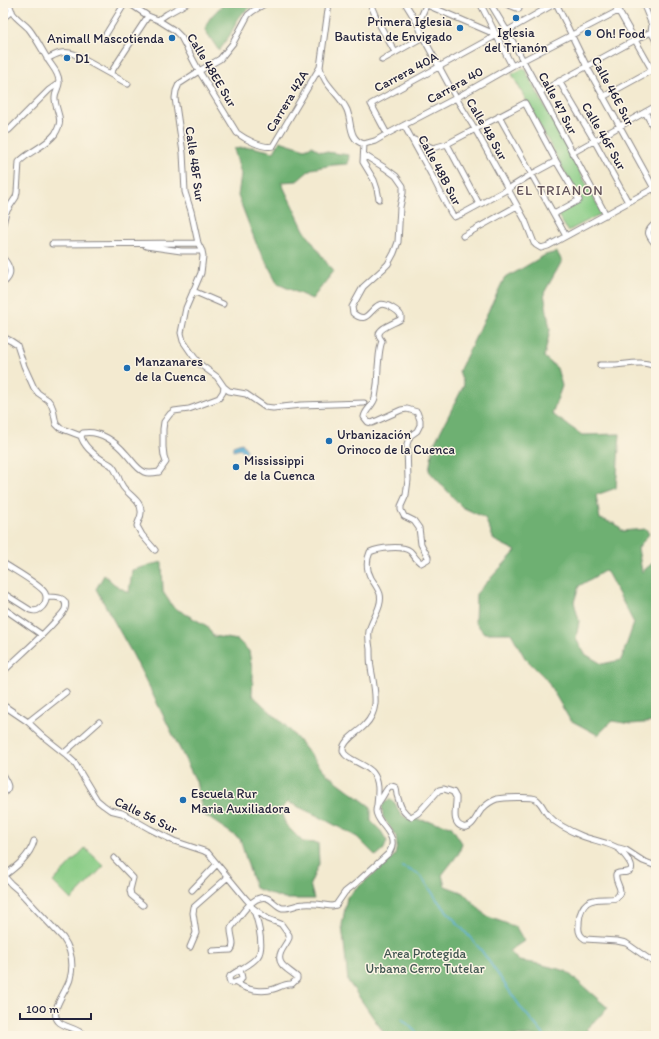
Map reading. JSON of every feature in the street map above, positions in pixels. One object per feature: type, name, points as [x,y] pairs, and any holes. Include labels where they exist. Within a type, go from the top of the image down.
[{"type":"street","points":[[3,224],[6,212],[18,192],[19,162],[45,144],[55,134],[60,123],[60,114],[54,98],[60,83],[57,73],[29,28],[12,12],[9,3]]},
{"type":"street","points":[[103,39],[125,3]]},
{"type":"street","name":"Calle 48EE Sur","points":[[129,3],[148,16],[158,20],[174,30],[181,37],[199,71],[237,133],[263,147],[269,148],[273,146]]},
{"type":"street","points":[[158,20],[187,3]]},
{"type":"street","points":[[199,71],[220,59],[233,42],[248,15],[266,3]]},
{"type":"street","points":[[329,3],[320,67],[322,75],[347,110],[353,135],[357,141],[364,144],[363,162],[374,180],[379,199]]},
{"type":"street","points":[[370,3],[378,22],[395,52]]},
{"type":"street","name":"Calle 48 Sur","points":[[405,3],[418,24],[423,37],[456,98],[508,189],[536,245],[541,248],[545,248],[566,236]]},
{"type":"street","points":[[480,3],[512,66]]},
{"type":"street","name":"Calle 47 Sur","points":[[490,3],[606,215]]},
{"type":"street","points":[[504,3],[518,9]]},
{"type":"street","name":"Carrera 40A","points":[[387,134],[371,104],[497,35],[507,32],[556,3]]},
{"type":"street","name":"Calle 46E Sur","points":[[556,3],[587,67],[619,127],[655,189]]},
{"type":"street","points":[[614,3],[656,77]]},
{"type":"street","points":[[643,3],[652,25],[651,32],[656,41]]},
{"type":"street","points":[[418,24],[427,4],[497,35]]},
{"type":"street","name":"Carrera 40","points":[[364,144],[387,134],[456,98],[512,66],[618,10]]},
{"type":"street","points":[[3,18],[12,12]]},
{"type":"street","points":[[110,74],[148,16]]},
{"type":"street","points":[[540,92],[651,32]]},
{"type":"street","points":[[382,60],[423,37]]},
{"type":"street","points":[[47,59],[57,53],[68,52],[128,84]]},
{"type":"street","name":"Carrera 42A","points":[[273,146],[320,67]]},
{"type":"street","points":[[603,97],[652,70]]},
{"type":"street","name":"Calle 48F Sur","points":[[199,71],[179,84],[175,98],[183,153],[185,192],[191,211],[198,244],[202,251]]},
{"type":"street","name":"Calle 46F Sur","points":[[559,82],[594,140],[628,202]]},
{"type":"street","points":[[9,130],[49,90],[60,83]]},
{"type":"street","points":[[412,139],[433,148],[447,144],[525,103],[579,200],[554,214]]},
{"type":"street","points":[[572,153],[656,106]]},
{"type":"street","points":[[645,112],[656,132]]},
{"type":"street","points":[[499,116],[566,236],[655,189]]},
{"type":"street","name":"Calle 48B Sur","points":[[404,125],[452,215],[454,217],[462,214],[480,204]]},
{"type":"street","points":[[447,144],[480,204],[556,161]]},
{"type":"street","points":[[212,951],[231,950],[233,948],[231,928],[252,906],[254,899],[266,897],[282,908],[304,904],[336,905],[345,892],[392,849],[390,836],[376,814],[378,783],[373,772],[367,767],[346,757],[343,750],[344,745],[365,725],[371,717],[375,705],[375,690],[371,666],[369,631],[379,607],[380,593],[367,569],[367,559],[370,552],[376,549],[406,549],[412,553],[418,562],[421,563],[428,559],[428,557],[421,544],[419,528],[414,521],[404,516],[401,510],[401,506],[406,495],[408,480],[406,444],[410,436],[419,428],[420,420],[417,412],[407,409],[401,410],[372,423],[368,422],[364,417],[375,398],[382,341],[379,334],[383,328],[397,322],[401,315],[386,304],[378,305],[369,315],[363,317],[357,316],[353,312],[352,307],[363,287],[388,264],[394,253],[398,242],[400,207],[403,190],[401,183],[396,176],[364,156]]},
{"type":"street","points":[[463,236],[517,206]]},
{"type":"street","points":[[656,223],[649,229],[649,231],[650,237],[656,245]]},
{"type":"street","points":[[52,244],[198,244]]},
{"type":"street","points":[[133,244],[164,250],[202,251],[203,256],[201,273],[186,308],[181,333],[183,341],[201,365],[217,376],[224,388],[229,391],[246,394],[265,407],[273,408],[301,405],[364,403]]},
{"type":"street","points":[[3,258],[10,269],[9,276],[3,283]]},
{"type":"street","points":[[193,291],[223,304]]},
{"type":"street","points":[[3,337],[12,340],[17,346],[29,380],[38,394],[48,400],[51,404],[56,424],[60,428],[81,436],[82,440],[93,453],[113,467],[117,472],[123,487],[132,496],[141,510],[141,517],[137,526],[142,535],[155,550]]},
{"type":"street","points":[[600,365],[644,363],[651,364],[656,367]]},
{"type":"street","points":[[81,436],[83,433],[89,432],[105,437],[115,443],[136,467],[144,472],[159,472],[166,462],[164,456],[164,422],[170,414],[219,398],[224,388]]},
{"type":"street","points":[[3,564],[41,588],[45,593],[46,600],[42,608],[34,612],[3,593]]},
{"type":"street","points":[[3,672],[42,635],[65,610],[65,602],[60,597],[46,597]]},
{"type":"street","points":[[3,608],[42,635]]},
{"type":"street","points":[[28,722],[66,692]]},
{"type":"street","name":"Calle 56 Sur","points":[[3,705],[28,722],[74,762],[97,800],[106,808],[122,813],[174,841],[208,853],[252,906]]},
{"type":"street","points":[[64,753],[99,722]]},
{"type":"street","points":[[3,776],[8,788],[3,794]]},
{"type":"street","points":[[377,805],[387,788],[393,786],[396,788],[403,811],[406,815],[411,817],[418,813],[439,790],[444,789],[453,792],[456,797],[455,818],[462,827],[467,827],[471,825],[481,810],[489,803],[497,799],[530,797],[540,803],[547,814],[561,826],[582,836],[626,850],[643,861],[656,866]]},
{"type":"street","points":[[34,841],[32,848],[26,856],[4,876],[63,938],[68,946],[71,959],[71,972],[69,981],[57,1006],[56,1016],[60,1023],[76,1029],[85,1036]]},
{"type":"street","points":[[619,848],[631,863],[632,868],[629,872],[619,872],[616,874],[615,880],[620,888],[619,896],[616,898],[594,899],[587,902],[579,917],[578,927],[580,934],[585,939],[626,943],[656,964]]},
{"type":"street","points":[[114,858],[133,878],[130,890],[131,895],[143,905]]},
{"type":"street","points":[[192,890],[217,864]]},
{"type":"street","points":[[190,947],[196,933],[193,913],[194,908],[228,877]]},
{"type":"street","points":[[252,906],[268,919],[281,924],[289,935],[289,938],[279,956],[280,961],[285,968],[297,977],[292,984],[286,984],[268,991],[259,992],[230,982],[229,979],[232,974],[254,960],[260,952],[261,945],[258,926],[252,906]]},
{"type":"street","points":[[236,983],[242,980],[240,969]]},
{"type":"green space","points":[[224,3],[256,3],[240,15],[230,35],[219,51],[205,30],[210,18]]},
{"type":"green space","points":[[524,68],[602,213],[568,231],[557,214],[580,200],[512,74]]},
{"type":"green space","points":[[280,141],[305,149],[312,146],[319,151],[349,155],[348,164],[311,169],[297,181],[281,182],[304,230],[333,272],[312,299],[278,284],[256,243],[238,196],[241,174],[234,149],[252,147],[274,152]]},
{"type":"green space","points":[[557,252],[562,261],[544,293],[550,330],[544,357],[557,368],[562,386],[552,414],[582,435],[620,434],[616,488],[596,495],[600,519],[616,524],[622,531],[646,529],[649,534],[638,548],[642,572],[656,560],[656,722],[631,724],[612,721],[598,735],[570,720],[546,679],[525,658],[511,633],[484,633],[475,622],[476,594],[516,551],[494,540],[485,518],[462,507],[429,471],[433,446],[464,385],[459,371],[504,279],[545,255]],"holes":[[[606,570],[634,623],[621,660],[602,664],[585,654],[576,639],[579,621],[574,602],[579,586]]]},
{"type":"green space","points":[[162,562],[163,592],[173,607],[207,626],[213,636],[238,640],[249,651],[253,675],[252,695],[289,729],[327,774],[371,807],[371,821],[381,831],[387,841],[384,849],[376,856],[357,837],[288,802],[280,810],[286,825],[303,842],[318,843],[319,864],[310,884],[314,899],[284,899],[255,888],[240,839],[203,814],[196,781],[133,655],[96,589],[104,575],[114,584],[129,593],[132,570]]},
{"type":"green space","name":"Area Protegida Urbana Cerro Tutelar","points":[[389,799],[395,803],[400,814],[409,819],[451,826],[462,843],[459,853],[442,875],[445,886],[464,893],[486,916],[516,927],[524,941],[509,951],[519,961],[539,964],[566,971],[608,1008],[586,1029],[593,1036],[386,1036],[348,981],[342,925],[347,897],[395,855],[397,845],[396,836],[383,817],[382,805]]},
{"type":"green space","points":[[85,848],[104,866],[71,900],[53,882]]},
{"type":"green space","points":[[639,1034],[643,1036],[593,1036]]},
{"type":"water","points":[[242,443],[247,450],[245,453],[240,449],[233,451],[233,446]]},
{"type":"waterway","points":[[402,867],[417,873],[423,879],[438,901],[481,950],[522,1009],[545,1036]]},
{"type":"waterway","points":[[402,1019],[421,1036]]},
{"type":"place","name":"Iglesia del Trianón","points":[[516,18]]},
{"type":"place","name":"Primera Iglesia Bautista de Envigado","points":[[460,28]]},
{"type":"place","name":"Oh! Food","points":[[588,33]]},
{"type":"place","name":"Animall Mascotienda","points":[[172,38]]},
{"type":"place","name":"D1","points":[[67,58]]},
{"type":"place","name":"Manzanares de la Cuenca","points":[[127,368]]},
{"type":"place","name":"Urbanización Orinoco de la Cuenca","points":[[329,441]]},
{"type":"place","name":"Mississippi de la Cuenca","points":[[236,467]]},
{"type":"place","name":"Escuela Rur Maria Auxiliadora","points":[[183,800]]},
{"type":"district","name":"EL TRIANON","points":[[560,190]]}]
